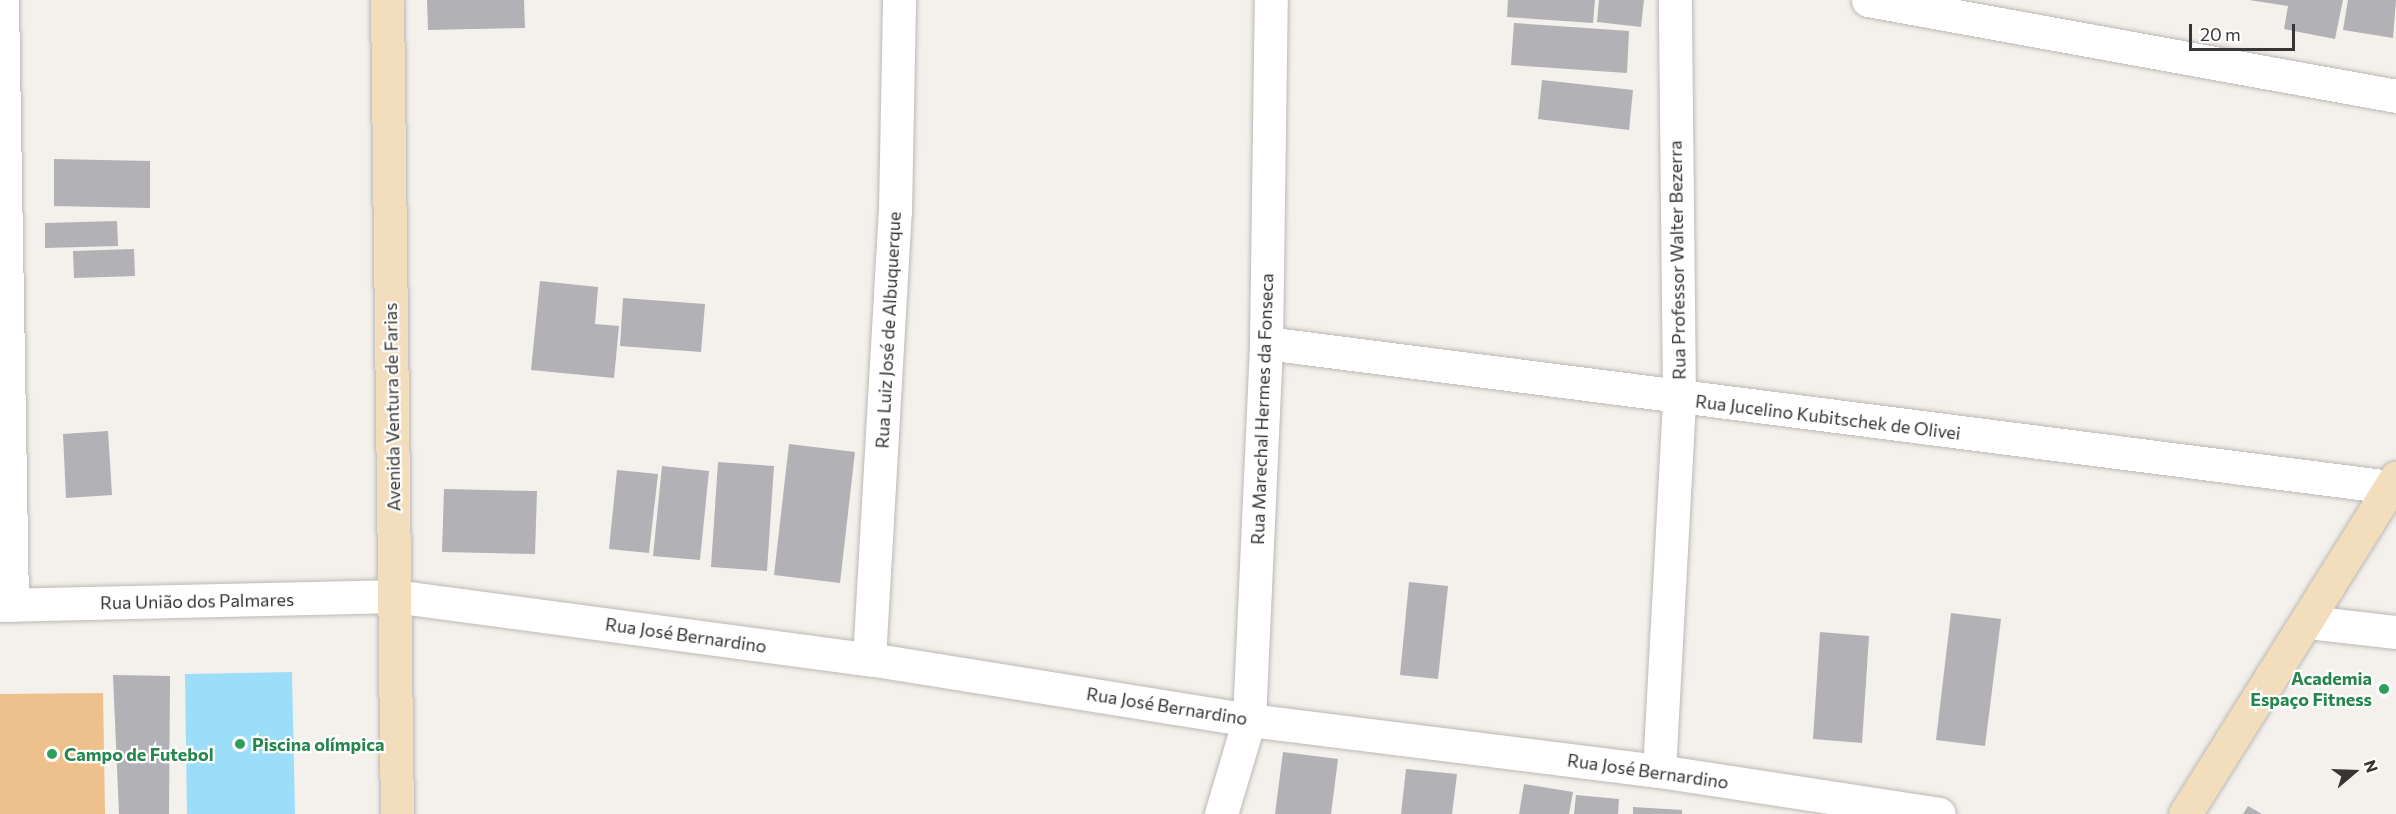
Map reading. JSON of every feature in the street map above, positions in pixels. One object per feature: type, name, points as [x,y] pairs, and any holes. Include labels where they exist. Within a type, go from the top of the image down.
[{"type":"street","points":[[2,0],[6,605]]},
{"type":"street","name":"Avenida Ventura de Farias","points":[[387,0],[397,814]]},
{"type":"street","name":"Rua Luiz José de Albuquerque","points":[[869,659],[895,212],[898,0]]},
{"type":"street","name":"Rua Marechal Hermes da Fonseca","points":[[1221,814],[1249,720],[1266,343],[1271,0]]},
{"type":"street","name":"Rua Professor Walter Bezerra","points":[[1659,771],[1678,399],[1675,0]]},
{"type":"street","points":[[1868,0],[2396,96]]},
{"type":"street","name":"Rua Jucelino Kubitschek de Olivei","points":[[1266,343],[1678,399],[2393,483]]},
{"type":"street","points":[[2185,814],[2308,622],[2393,483]]},
{"type":"street","name":"Rua União dos Palmares","points":[[6,605],[394,596]]},
{"type":"street","name":"Rua José Bernardino","points":[[394,596],[869,659],[1249,720],[1659,771],[1939,814]]},
{"type":"street","points":[[2308,622],[2396,632]]},
{"type":"shaded area","name":"Campo de Futebol","points":[[103,693],[105,814],[0,814],[0,694]]},
{"type":"water","name":"Piscina olímpica","points":[[292,672],[295,814],[187,814],[185,674]]},
{"type":"building","points":[[427,0],[524,0],[525,28],[428,30]]},
{"type":"building","points":[[1508,0],[1595,0],[1593,23],[1507,17]]},
{"type":"building","points":[[1599,0],[1644,0],[1641,27],[1597,22]]},
{"type":"building","points":[[2249,0],[2343,0],[2335,39],[2284,29],[2288,6]]},
{"type":"building","points":[[2348,0],[2396,0],[2393,38],[2343,30]]},
{"type":"building","points":[[1514,23],[1629,31],[1627,73],[1511,65]]},
{"type":"building","points":[[1542,80],[1633,90],[1629,130],[1538,119]]},
{"type":"building","points":[[54,159],[150,161],[150,208],[54,206]]},
{"type":"building","points":[[117,221],[118,246],[45,248],[45,223]]},
{"type":"building","points":[[134,249],[135,276],[74,278],[73,251]]},
{"type":"building","points":[[540,281],[598,287],[595,324],[619,326],[614,378],[531,370]]},
{"type":"building","points":[[623,298],[705,304],[701,352],[620,346]]},
{"type":"building","points":[[108,431],[112,495],[66,498],[63,434]]},
{"type":"building","points":[[789,444],[855,452],[840,583],[774,575]]},
{"type":"building","points":[[718,462],[774,466],[767,571],[711,567]]},
{"type":"building","points":[[662,466],[709,471],[700,560],[653,556]]},
{"type":"building","points":[[617,470],[658,474],[649,553],[609,549]]},
{"type":"building","points":[[444,489],[537,491],[535,554],[442,552]]},
{"type":"building","points":[[1409,582],[1448,586],[1438,679],[1400,675]]},
{"type":"building","points":[[1951,613],[2001,619],[1985,746],[1936,740]]},
{"type":"building","points":[[1820,632],[1869,636],[1862,743],[1813,739]]},
{"type":"building","points":[[113,675],[170,676],[169,814],[119,814]]},
{"type":"building","points":[[1283,752],[1338,759],[1331,814],[1275,814]]},
{"type":"building","points":[[1406,769],[1457,774],[1452,814],[1401,814]]},
{"type":"building","points":[[1524,784],[1573,792],[1569,814],[1519,814]]},
{"type":"building","points":[[1576,795],[1619,799],[1618,814],[1574,814]]},
{"type":"building","points":[[2248,806],[2262,814],[2243,814]]},
{"type":"building","points":[[1633,807],[1682,810],[1682,814],[1633,814]]},
{"type":"place","name":"Academia Espaço Fitness","points":[[2384,689]]},
{"type":"place","name":"Piscina olímpica","points":[[240,744]]},
{"type":"place","name":"Campo de Futebol","points":[[52,754]]}]
